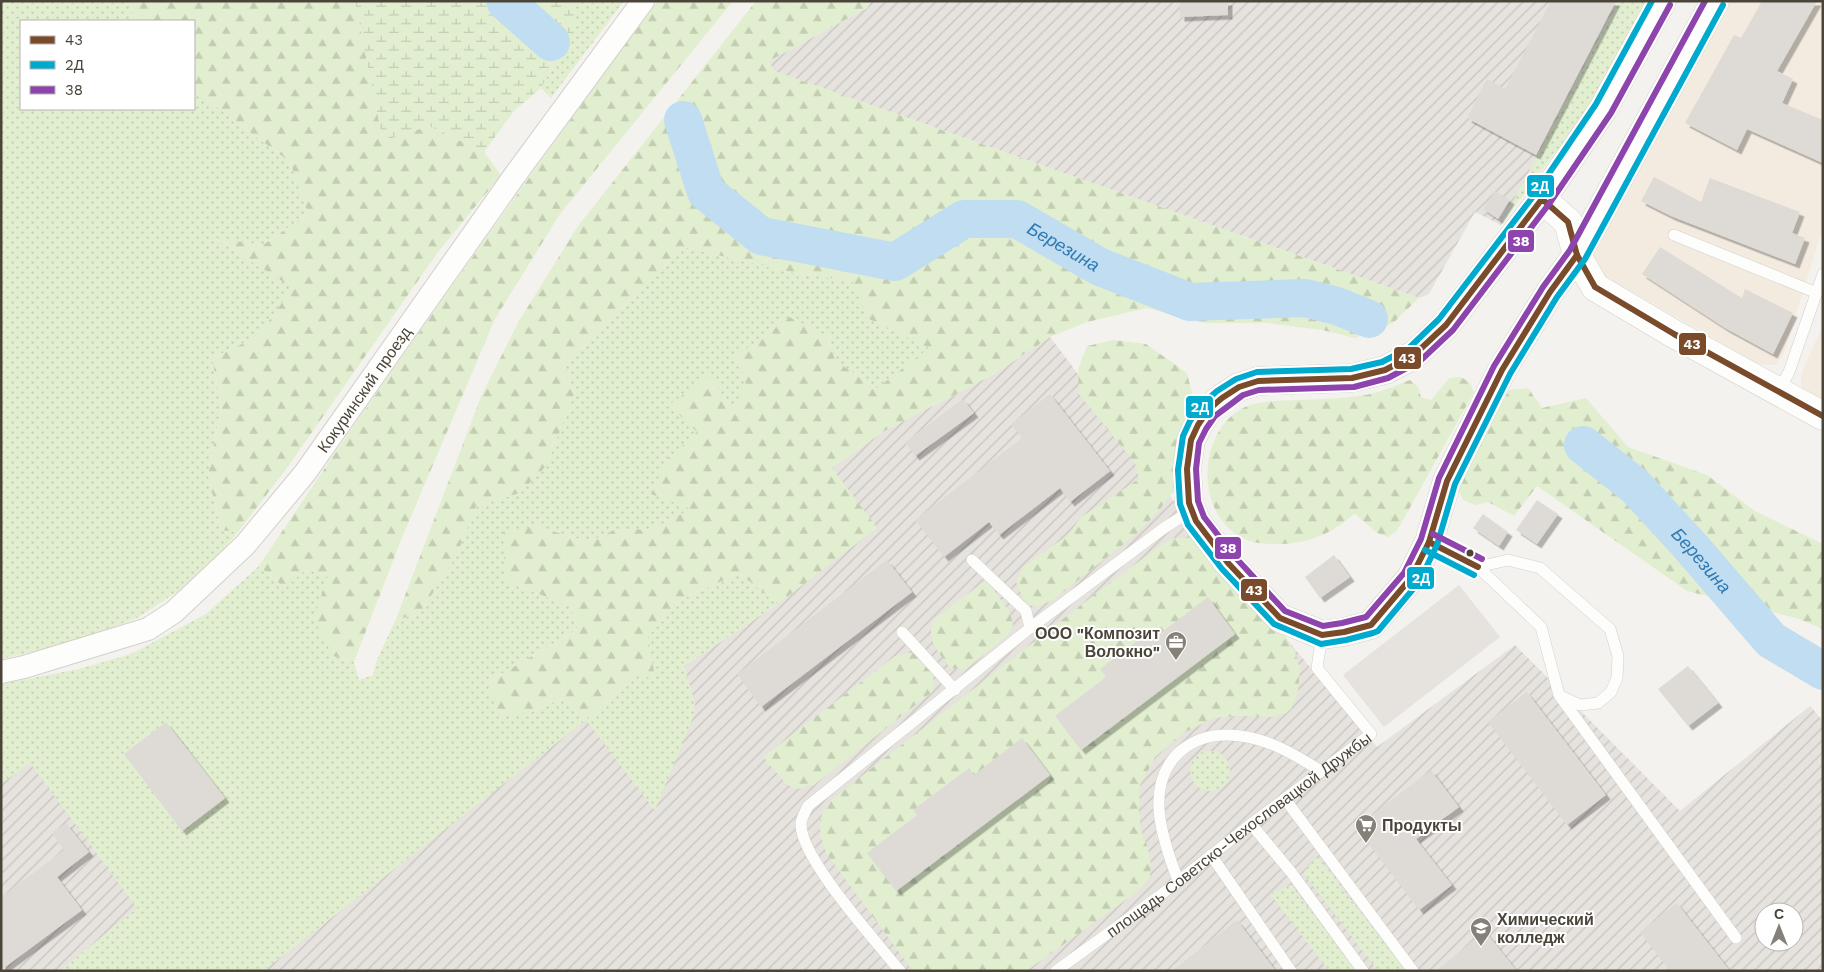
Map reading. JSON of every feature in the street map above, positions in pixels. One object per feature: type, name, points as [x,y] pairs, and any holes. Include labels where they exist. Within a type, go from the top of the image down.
[{"type":"street","name":"Кокуринский проезд","points":[[1,672],[24,667],[148,629],[174,612],[245,544],[305,474],[515,175],[643,1]]},
{"type":"street","points":[[1662,1],[1603,109],[1542,199],[1446,325],[1414,355],[1385,370],[1352,378],[1258,381],[1239,387],[1208,410],[1198,425],[1191,440],[1187,468],[1189,503],[1196,521],[1228,563],[1280,618],[1322,635],[1371,625],[1411,578],[1429,542],[1447,481],[1502,370],[1550,292],[1577,255],[1715,1]]},
{"type":"street","points":[[1542,199],[1568,222],[1577,255],[1595,287],[1674,334],[1823,416]]},
{"type":"lane","points":[[1674,235],[1817,293]]},
{"type":"lane","points":[[1778,392],[1789,372],[1823,274]]},
{"type":"lane","points":[[900,971],[822,875],[805,841],[800,823],[808,806],[1030,628],[1192,510]]},
{"type":"lane","points":[[1429,542],[1478,567],[1542,627],[1559,695],[1736,938]]},
{"type":"lane","points":[[972,560],[1026,611],[1030,628]]},
{"type":"lane","points":[[1478,567],[1508,560],[1540,568],[1610,629],[1618,656],[1617,678],[1611,692],[1598,703],[1580,705],[1559,695]]},
{"type":"lane","points":[[902,632],[955,690]]},
{"type":"lane","name":"площадь Советско-Чехословацкой Дружбы","points":[[1056,971],[1158,897],[1210,855],[1372,734],[1317,668],[1322,635]]},
{"type":"lane","points":[[1178,880],[1163,833],[1159,809],[1161,786],[1165,771],[1175,755],[1186,746],[1192,742],[1214,735],[1241,736],[1283,749],[1321,771]]},
{"type":"lane","points":[[1285,799],[1413,971]]},
{"type":"lane","points":[[1251,824],[1291,872],[1363,971]]},
{"type":"lane","points":[[1210,855],[1291,971]]},
{"type":"shaded area","points":[[871,1],[1619,1],[1501,225],[1475,212],[1429,294],[1419,298],[774,71],[769,61],[867,8]]},
{"type":"shaded area","points":[[1727,1],[1823,1],[1823,227],[1783,356],[1775,365],[1758,364],[1605,276],[1594,260],[1592,242]]},
{"type":"shaded area","points":[[1823,324],[1823,404],[1807,395],[1801,386],[1801,375]]},
{"type":"shaded area","points":[[1050,337],[1201,537],[1377,747],[1515,645],[1680,811],[1810,706],[1823,721],[1823,971],[263,971],[586,719],[654,809],[695,704],[684,666],[778,604],[832,468],[886,430],[994,374]]},
{"type":"shaded area","points":[[1459,585],[1500,637],[1384,727],[1343,675]]},
{"type":"shaded area","points":[[30,762],[138,908],[60,971],[1,971],[1,784]]},
{"type":"green space","points":[[1,1],[130,1],[134,20],[20,20],[20,110],[195,110],[195,91],[290,162],[308,214],[263,245],[216,239],[294,288],[257,337],[212,358],[221,408],[208,474],[221,530],[238,532],[216,558],[177,592],[137,618],[70,643],[1,659]]},
{"type":"green space","points":[[130,1],[353,1],[355,2],[383,141],[429,126],[484,152],[501,175],[438,252],[287,468],[238,532],[221,530],[208,474],[221,408],[212,358],[257,337],[293,288],[215,238],[263,245],[308,214],[290,162],[195,91],[195,20],[134,20]]},
{"type":"green space","points":[[353,1],[575,1],[573,29],[541,88],[514,111],[484,152],[429,126],[383,141],[355,2]]},
{"type":"green space","points":[[575,1],[624,1],[551,98],[541,88],[573,29]]},
{"type":"green space","points":[[658,1],[733,1],[560,214],[495,319],[401,540],[354,662],[333,656],[314,619],[328,575],[305,570],[285,588],[259,566],[443,299],[631,35]]},
{"type":"green space","points":[[756,1],[871,1],[867,8],[769,61],[774,71],[1419,298],[1393,323],[1355,338],[1322,330],[1266,323],[1204,323],[1147,308],[1087,322],[1050,337],[994,374],[886,430],[832,468],[877,528],[778,604],[739,573],[683,599],[648,636],[655,678],[637,676],[586,719],[560,699],[529,713],[498,715],[488,682],[578,629],[570,606],[505,581],[503,532],[536,526],[589,542],[614,530],[652,529],[691,509],[651,494],[668,459],[697,432],[669,405],[711,374],[731,411],[746,385],[736,356],[789,317],[828,336],[835,360],[876,389],[929,348],[867,318],[852,281],[795,273],[683,247],[565,366],[574,394],[547,465],[520,493],[476,506],[458,552],[419,615],[396,619],[482,394],[519,321],[578,226]]},
{"type":"green space","points":[[1619,1],[1649,1],[1593,102],[1501,225]]},
{"type":"green space","points":[[683,247],[795,273],[853,281],[867,318],[930,348],[876,389],[835,360],[828,335],[746,385],[731,412],[722,394],[669,405],[698,432],[668,459],[692,509],[652,529],[614,530],[589,542],[536,526],[505,581],[570,606],[578,629],[488,682],[529,713],[560,699],[586,719],[637,676],[647,636],[683,599],[739,573],[778,604],[684,666],[695,704],[693,717],[655,810],[586,720],[263,971],[60,971],[137,908],[30,763],[1,784],[1,684],[79,669],[131,654],[206,614],[259,566],[285,588],[305,570],[328,575],[333,656],[354,662],[359,680],[373,675],[376,662],[396,619],[419,615],[458,552],[476,506],[520,493],[574,394],[565,366]]},
{"type":"green space","points":[[1114,340],[1146,344],[1187,373],[1193,397],[1184,419],[1178,450],[1175,489],[1157,513],[1135,535],[1053,600],[1039,606],[1026,605],[1016,582],[1024,566],[1068,535],[1081,517],[1139,479],[1135,463],[1079,394],[1078,369],[1087,346]]},
{"type":"green space","points":[[1461,377],[1470,383],[1474,392],[1397,531],[1388,537],[1377,533],[1355,514],[1333,529],[1312,539],[1285,544],[1259,543],[1239,536],[1225,524],[1215,508],[1209,490],[1210,452],[1217,434],[1228,419],[1243,408],[1270,401],[1366,395],[1410,380],[1418,387],[1421,397],[1431,400],[1449,378]]},
{"type":"green space","points":[[1528,388],[1542,408],[1586,398],[1628,447],[1707,475],[1755,511],[1823,544],[1823,629],[1796,618],[1687,591],[1537,486],[1514,516],[1488,502],[1476,505],[1463,500],[1458,489],[1463,475],[1509,390]]},
{"type":"green space","points":[[1174,538],[1192,538],[1272,614],[1295,652],[1300,669],[1298,691],[1291,709],[1286,713],[1271,717],[1238,716],[1215,718],[1185,732],[1155,757],[1140,785],[1139,810],[1141,830],[1148,848],[1151,864],[1150,877],[1137,892],[1026,971],[913,971],[826,853],[821,838],[820,825],[826,807],[831,800],[1094,595],[1161,545]]},
{"type":"green space","points":[[986,580],[1010,612],[1013,626],[1009,634],[969,667],[962,669],[950,668],[932,640],[931,628],[933,620]]},
{"type":"green space","points":[[916,653],[927,666],[934,679],[933,691],[814,785],[797,789],[787,785],[763,757],[895,656]]},
{"type":"green space","points":[[1214,751],[1221,754],[1227,760],[1230,771],[1229,779],[1221,788],[1214,791],[1206,791],[1199,788],[1191,779],[1190,767],[1193,760],[1202,752]]},
{"type":"green space","points":[[1317,856],[1406,971],[1378,971],[1303,873]]},
{"type":"green space","points":[[1291,885],[1356,971],[1329,971],[1270,894]]},
{"type":"building","points":[[1180,1],[1228,1],[1228,15],[1180,17]]},
{"type":"building","points":[[1551,1],[1616,1],[1536,155],[1467,118],[1487,79],[1505,89]]},
{"type":"building","points":[[1762,1],[1817,1],[1777,71],[1793,79],[1782,103],[1823,120],[1823,163],[1747,129],[1737,150],[1685,123],[1734,35],[1741,38]]},
{"type":"building","points":[[1654,177],[1701,202],[1710,178],[1800,212],[1792,233],[1805,238],[1795,264],[1671,216],[1641,201]]},
{"type":"building","points":[[1495,191],[1510,200],[1498,219],[1483,209]]},
{"type":"building","points":[[1660,247],[1742,298],[1745,289],[1793,313],[1773,354],[1725,328],[1642,274]]},
{"type":"building","points":[[1050,394],[1110,471],[1070,502],[1060,488],[999,535],[989,522],[944,557],[915,520],[1022,438],[1011,424]]},
{"type":"building","points":[[963,399],[974,413],[915,456],[905,442]]},
{"type":"building","points":[[1537,500],[1558,514],[1537,544],[1516,530]]},
{"type":"building","points":[[1483,514],[1508,532],[1499,546],[1473,528]]},
{"type":"building","points":[[1334,555],[1350,577],[1320,598],[1305,577]]},
{"type":"building","points":[[887,560],[912,592],[761,707],[737,674]]},
{"type":"building","points":[[1208,597],[1235,634],[1081,750],[1055,716],[1106,677],[1100,669],[1153,629],[1158,635]]},
{"type":"building","points":[[1688,666],[1718,703],[1688,726],[1658,689]]},
{"type":"building","points":[[1527,692],[1606,795],[1567,825],[1488,722]]},
{"type":"building","points":[[166,722],[225,798],[182,831],[124,754]]},
{"type":"building","points":[[1022,738],[1050,775],[896,891],[867,853],[917,815],[913,810],[969,768],[974,775]]},
{"type":"building","points":[[1431,770],[1459,807],[1416,839],[1452,885],[1419,910],[1356,827]]},
{"type":"building","points":[[66,823],[89,852],[57,877],[82,910],[1,970],[1,897],[64,850],[52,833]]},
{"type":"building","points":[[1677,903],[1730,971],[1670,971],[1640,932]]},
{"type":"building","points":[[1237,920],[1276,971],[1172,971]]},
{"type":"building","name":"Химический колледж","points":[[1485,931],[1517,971],[1436,971]]},
{"type":"waterway","name":"Березина","points":[[505,1],[551,42]]},
{"type":"waterway","name":"Березина","points":[[683,120],[706,192],[761,236],[895,262],[964,219],[1017,219],[1100,267],[1190,302],[1305,298],[1337,306],[1369,319]]},
{"type":"waterway","name":"Березина","points":[[1583,445],[1635,486],[1691,547],[1771,640],[1823,671]]},
{"type":"transit line","name":"2Д","points":[[1652,1],[1596,104],[1535,194],[1439,319],[1409,348],[1382,362],[1351,369],[1257,372],[1236,379],[1217,391],[1202,404],[1190,421],[1183,436],[1178,470],[1180,504],[1188,525],[1222,569],[1274,624],[1321,644],[1373,633],[1378,631],[1419,582],[1437,545],[1455,484],[1510,374],[1557,297],[1585,259],[1723,5]]},
{"type":"transit line","name":"38","points":[[1670,5],[1611,113],[1549,204],[1453,330],[1420,361],[1388,378],[1354,387],[1259,390],[1243,395],[1215,416],[1206,429],[1199,443],[1196,469],[1198,501],[1204,517],[1235,557],[1285,611],[1323,626],[1366,617],[1404,573],[1421,539],[1439,478],[1494,366],[1543,287],[1570,250],[1705,1]]},
{"type":"transit line","name":"43","points":[[1542,199],[1568,222],[1577,255],[1550,292],[1502,370],[1447,481],[1429,542],[1411,578],[1371,625],[1322,635],[1280,618],[1228,563],[1196,521],[1189,503],[1187,469],[1191,440],[1198,425],[1208,410],[1239,387],[1258,381],[1352,378],[1385,370],[1414,355],[1446,325],[1542,199]]},
{"type":"transit line","name":"43","points":[[1577,255],[1595,287],[1674,334],[1823,416]]},
{"type":"transit line","name":"38","points":[[1433,534],[1482,559]]},
{"type":"transit line","name":"43","points":[[1429,542],[1478,567]]},
{"type":"transit line","name":"2Д","points":[[1425,550],[1474,575]]},
{"type":"place","name":"ООО \"Композит Волокно\"","points":[[1176,661]]},
{"type":"place","name":"Продукты","points":[[1366,844]]},
{"type":"place","name":"Химический колледж","points":[[1481,947]]}]
